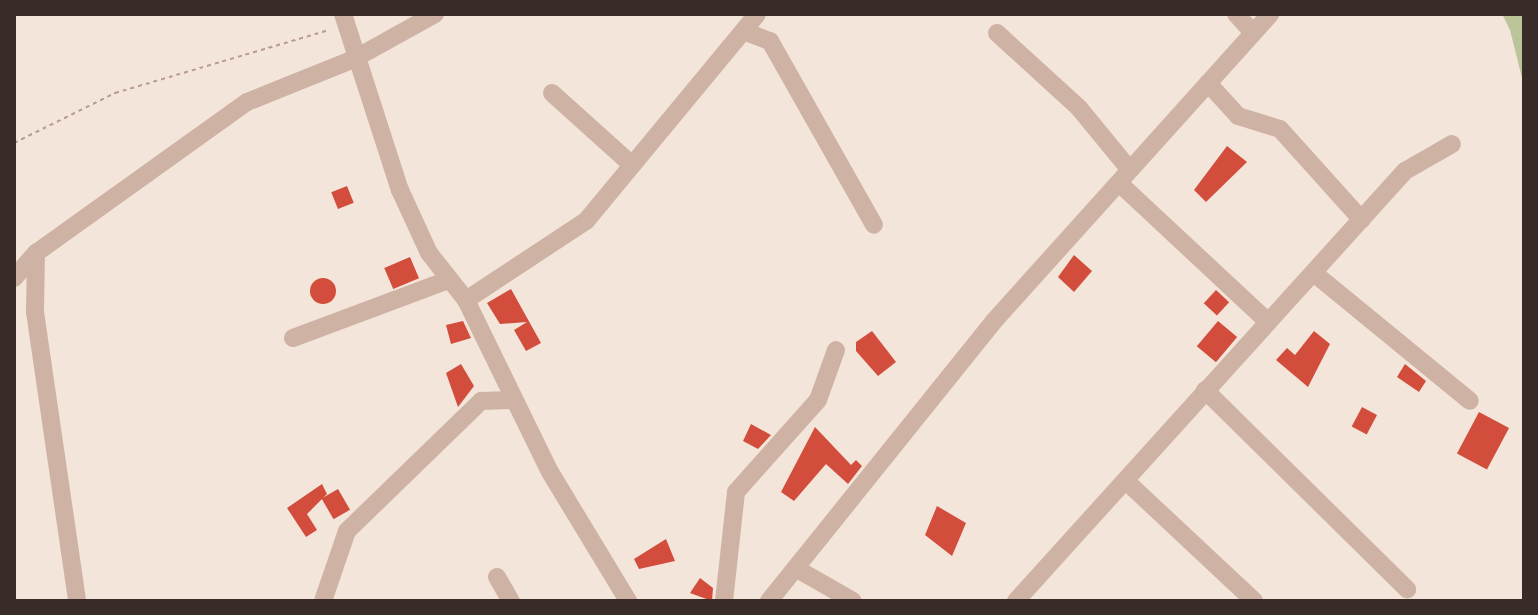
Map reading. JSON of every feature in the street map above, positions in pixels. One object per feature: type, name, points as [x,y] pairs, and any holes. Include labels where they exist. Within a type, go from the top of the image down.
[{"type":"street","points":[[14,278],[36,253],[247,102],[354,59],[435,14]]},
{"type":"street","points":[[466,300],[586,221],[746,32],[757,14]]},
{"type":"street","points":[[1236,14],[1253,33]]},
{"type":"street","points":[[769,601],[994,321],[1270,14]]},
{"type":"street","points":[[344,19],[354,59],[400,190],[448,280],[466,300],[513,400],[628,601]]},
{"type":"street","points":[[746,32],[770,41],[874,225]]},
{"type":"street","points":[[997,33],[1079,108],[1125,177],[1268,322]]},
{"type":"street","points":[[1208,83],[1238,116],[1280,129],[1362,220]]},
{"type":"street","points":[[552,93],[632,165]]},
{"type":"street","points":[[1016,601],[1127,482],[1205,390],[1315,274],[1405,171],[1452,144]]},
{"type":"street","points":[[36,253],[35,312],[77,601]]},
{"type":"street","points":[[1315,274],[1470,401]]},
{"type":"street","points":[[293,338],[448,280]]},
{"type":"street","points":[[724,601],[736,492],[818,400],[836,350]]},
{"type":"street","points":[[1205,390],[1407,589]]},
{"type":"street","points":[[323,601],[347,531],[481,401],[513,400]]},
{"type":"street","points":[[1127,482],[1252,600]]},
{"type":"street","points":[[797,569],[853,601]]},
{"type":"street","points":[[497,577],[511,601]]},
{"type":"path","points":[[14,143],[115,93],[344,19]]},
{"type":"green space","points":[[1502,14],[1524,14],[1524,86],[1510,30]]},
{"type":"building","points":[[1227,146],[1247,162],[1206,202],[1194,190]]},
{"type":"building","points":[[347,186],[354,203],[338,209],[331,192]]},
{"type":"building","points":[[1074,255],[1092,271],[1074,292],[1058,277]]},
{"type":"building","points":[[410,257],[419,278],[393,289],[384,268]]},
{"type":"building","points":[[323,278],[332,282],[336,291],[332,300],[323,304],[314,300],[310,291],[314,282]]},
{"type":"building","points":[[511,289],[541,343],[526,351],[514,330],[527,322],[500,324],[487,303]]},
{"type":"building","points":[[1216,290],[1229,302],[1217,315],[1204,303]]},
{"type":"building","points":[[463,321],[471,338],[451,344],[446,325]]},
{"type":"building","points":[[1218,321],[1237,337],[1216,362],[1197,346]]},
{"type":"building","points":[[872,331],[896,362],[878,376],[856,351],[856,342]]},
{"type":"building","points":[[1314,331],[1330,344],[1308,387],[1276,360],[1287,348],[1295,355]]},
{"type":"building","points":[[461,364],[474,386],[458,407],[446,373]]},
{"type":"building","points":[[1405,364],[1426,381],[1419,392],[1397,377]]},
{"type":"building","points":[[1362,407],[1377,415],[1367,434],[1352,426]]},
{"type":"building","points":[[1479,412],[1509,428],[1487,469],[1457,453]]},
{"type":"building","points":[[751,424],[771,435],[758,449],[743,441]]},
{"type":"building","points":[[815,427],[851,465],[856,460],[862,466],[848,484],[826,464],[794,501],[781,492]]},
{"type":"building","points":[[322,484],[327,494],[307,514],[317,530],[306,537],[287,508]]},
{"type":"building","points":[[338,489],[350,510],[334,519],[322,498]]},
{"type":"building","points":[[937,506],[966,523],[952,556],[925,535]]},
{"type":"building","points":[[666,539],[675,561],[639,569],[634,559]]},
{"type":"building","points":[[700,578],[713,588],[712,601],[690,593]]}]
